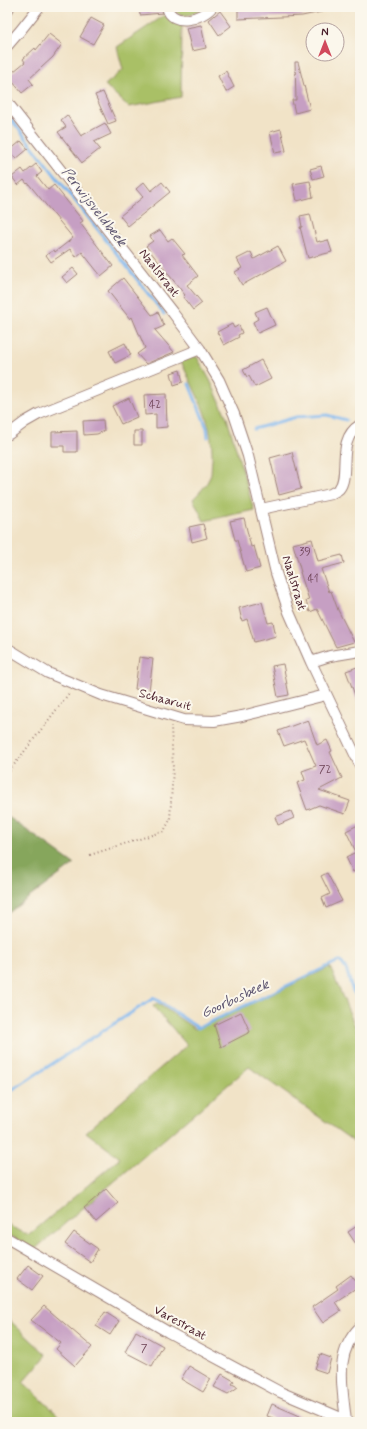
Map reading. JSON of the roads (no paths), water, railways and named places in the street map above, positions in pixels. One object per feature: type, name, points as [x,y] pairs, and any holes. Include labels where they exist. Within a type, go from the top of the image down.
[{"type":"street","points":[[7,46],[39,7]]},
{"type":"street","points":[[167,7],[170,14],[175,18],[184,20],[198,17],[212,7]]},
{"type":"street","name":"Naalstraat","points":[[7,102],[173,312],[200,349],[219,380],[234,414],[248,456],[276,573],[289,612],[326,695],[360,765]]},
{"type":"street","points":[[9,434],[39,414],[200,349]]},
{"type":"street","points":[[261,509],[331,494],[338,489],[343,482],[344,454],[348,437],[360,425]]},
{"type":"street","name":"Schaaruit","points":[[7,648],[48,673],[76,685],[101,695],[184,720],[214,721],[242,716],[326,695]]},
{"type":"street","points":[[311,662],[330,656],[360,651]]},
{"type":"street","name":"Varestraat","points":[[7,1238],[168,1332],[280,1392],[346,1421]]},
{"type":"street","points":[[346,1421],[342,1359],[347,1343],[360,1327]]},
{"type":"waterway","name":"Perwijsveldbeek","points":[[7,114],[164,314]]},
{"type":"waterway","name":"Perwijsveldbeek","points":[[189,384],[207,428],[208,437]]},
{"type":"waterway","name":"Perwijsveldbeek","points":[[254,429],[296,417],[327,415],[346,420]]},
{"type":"waterway","name":"Goorbosbeek","points":[[7,1093],[154,998],[198,1028],[339,961],[346,969],[353,991],[360,999]]}]
